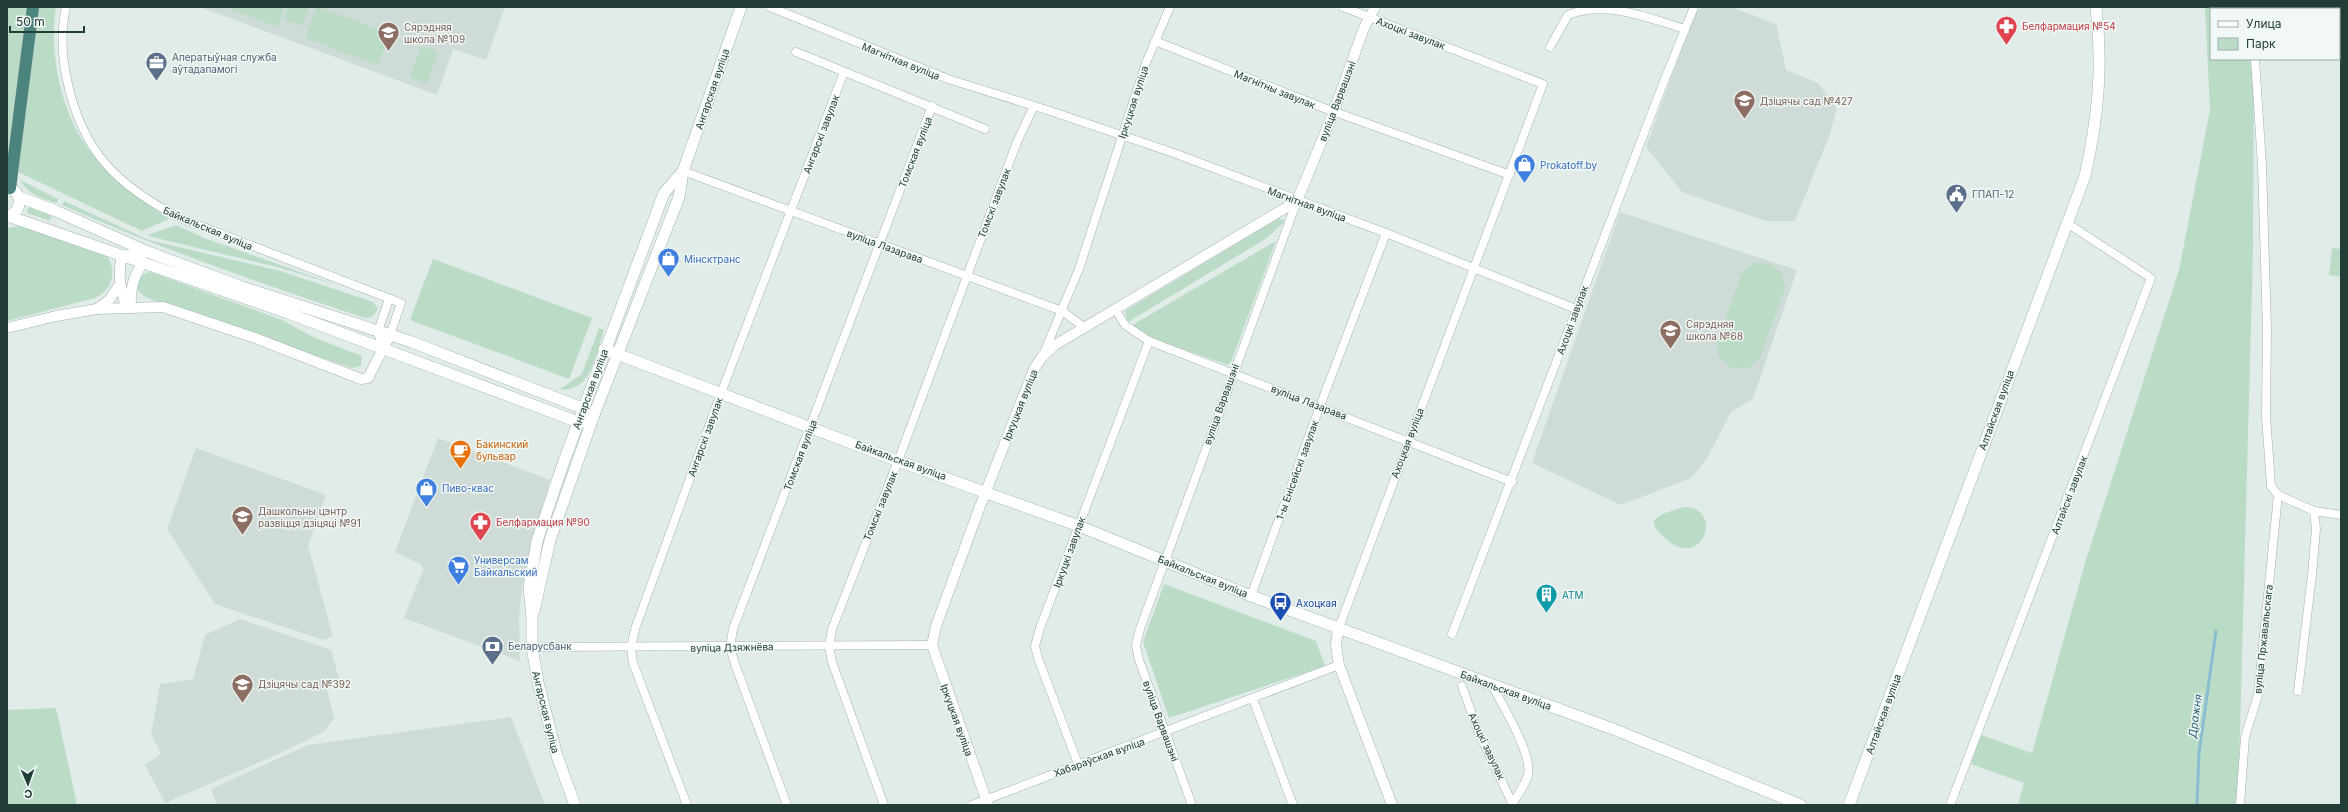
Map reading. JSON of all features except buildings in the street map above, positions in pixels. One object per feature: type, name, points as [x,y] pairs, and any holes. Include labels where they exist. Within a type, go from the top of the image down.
[{"type":"highway","points":[[8,188],[13,175],[33,7]]},
{"type":"main road","name":"Ангарская вуліца","points":[[532,617],[550,540],[591,422],[679,197],[683,171],[741,7]]},
{"type":"main road","name":"Алтайская вуліца","points":[[1849,805],[2085,176],[2096,123],[2100,46],[2096,7]]},
{"type":"main road","name":"Ангарская вуліца","points":[[576,805],[557,756],[546,718],[532,648],[532,617],[529,588],[537,540],[582,408],[664,194],[683,171]]},
{"type":"main road","points":[[8,188],[18,197],[56,211],[145,257],[382,349],[578,422],[591,422]]},
{"type":"main road","points":[[8,216],[17,211],[18,197]]},
{"type":"main road","points":[[8,216],[122,256],[145,257],[390,335],[582,408],[591,422]]},
{"type":"main road","name":"Байкальская вуліца","points":[[604,349],[898,461],[986,491],[1079,526],[1338,630],[1491,683],[1801,805]]},
{"type":"street","name":"Байкальская вуліца","points":[[7,328],[56,316],[97,309],[163,307],[255,338],[361,379],[368,378],[390,335],[401,303],[180,218],[155,205],[131,188],[102,160],[88,141],[78,120],[64,67],[63,42],[66,7]]},
{"type":"street","name":"Магнітная вуліца","points":[[770,7],[948,79],[1171,152],[1297,201],[1386,233],[1576,309]]},
{"type":"street","name":"Іркуцкая вуліца","points":[[987,802],[932,645],[936,626],[1024,391],[1042,357],[1079,268],[1155,41],[1170,7]]},
{"type":"street","points":[[1344,7],[1370,17]]},
{"type":"street","name":"вуліца Варвашэні","points":[[1192,805],[1164,733],[1136,645],[1164,561],[1297,201],[1375,7]]},
{"type":"street","name":"Ахоцкі завулак","points":[[1452,634],[1512,482],[1576,309],[1694,7]]},
{"type":"street","points":[[1550,48],[1568,15],[1579,10],[1609,8],[1686,29]]},
{"type":"street","name":"Ахоцкі завулак","points":[[1370,17],[1543,84]]},
{"type":"street","name":"Магнітны завулак","points":[[1155,41],[1334,111],[1510,174]]},
{"type":"street","points":[[796,52],[932,106],[985,129]]},
{"type":"street","points":[[2255,60],[2265,236],[2267,449],[2271,486],[2278,495],[2314,511],[2341,515]]},
{"type":"street","name":"Ангарскі завулак","points":[[687,805],[633,664],[631,648],[634,629],[721,393],[844,72]]},
{"type":"street","name":"Ахоцкая вуліца","points":[[1392,805],[1339,665],[1336,645],[1338,630],[1408,440],[1475,268],[1543,84]]},
{"type":"street","name":"Томская вуліца","points":[[730,647],[733,629],[932,106]]},
{"type":"street","name":"Томскі завулак","points":[[884,805],[832,662],[829,646],[832,629],[898,461],[1017,142],[1034,106]]},
{"type":"street","name":"вуліца Лазарава","points":[[683,171],[1062,311],[1084,326]]},
{"type":"street","points":[[1042,357],[1055,345],[1084,326],[1297,201]]},
{"type":"street","name":"Алтайскі завулак","points":[[1950,805],[2151,278],[2067,223]]},
{"type":"street","name":"1-ы Енісейскі завулак","points":[[1251,596],[1320,406],[1386,233]]},
{"type":"street","points":[[122,256],[119,268],[120,284],[128,307]]},
{"type":"street","points":[[128,307],[132,280],[145,257]]},
{"type":"street","points":[[97,309],[109,300],[120,284]]},
{"type":"street","points":[[382,349],[378,331],[389,299]]},
{"type":"street","name":"вуліца Лазарава","points":[[1115,309],[1126,325],[1150,341],[1408,440],[1512,482]]},
{"type":"street","name":"Іркуцкі завулак","points":[[1078,764],[1038,658],[1035,646],[1040,628],[1150,341]]},
{"type":"street","name":"вуліца Пржавальскага","points":[[2240,805],[2245,736],[2258,695],[2278,495]]},
{"type":"street","points":[[2298,691],[2312,575],[2316,529],[2314,511]]},
{"type":"street","name":"вуліца Дзяжнёва","points":[[532,648],[932,645]]},
{"type":"street","points":[[730,647],[787,805]]},
{"type":"street","name":"Хабараўская вуліца","points":[[972,805],[987,802],[1078,764],[1164,733],[1339,665]]},
{"type":"street","points":[[1491,683],[1519,737],[1528,764],[1528,774],[1513,804]]},
{"type":"street","name":"Ахоцкі завулак","points":[[1462,686],[1478,731],[1513,804]]},
{"type":"street","points":[[1253,699],[1293,805]]},
{"type":"shaded area","name":"Сярэдняя школа №109","points":[[200,7],[505,7],[486,60],[453,49],[437,95]]},
{"type":"shaded area","name":"Дзіцячы сад №427","points":[[1703,7],[1731,7],[1776,24],[1786,70],[1818,83],[1837,108],[1830,134],[1795,221],[1766,221],[1682,192],[1646,147],[1694,14]]},
{"type":"shaded area","name":"Сярэдняя школа №68","points":[[1620,212],[1797,270],[1753,399],[1731,412],[1706,460],[1691,478],[1621,505],[1532,463]]},
{"type":"shaded area","points":[[438,438],[550,480],[534,536],[522,588],[519,616],[520,661],[404,618],[423,570],[422,565],[395,552]]},
{"type":"shaded area","name":"Дашкольны цэнтр развіцця дзіцяці №91","points":[[196,448],[326,495],[308,546],[333,636],[323,640],[215,604],[167,529]]},
{"type":"shaded area","name":"Дзіцячы сад №392","points":[[240,619],[331,650],[339,679],[325,682],[334,718],[325,731],[276,755],[165,803],[145,765],[161,754],[151,734],[160,684],[193,679],[205,635]]},
{"type":"shaded area","points":[[511,717],[545,805],[217,805],[211,789],[308,745]]},
{"type":"green space","points":[[7,7],[28,7],[7,173]]},
{"type":"green space","points":[[36,7],[56,7],[54,42],[58,77],[65,102],[84,143],[112,176],[148,205],[169,219],[142,231],[18,172]]},
{"type":"green space","points":[[225,7],[285,7],[278,27]]},
{"type":"green space","points":[[288,7],[309,7],[302,26],[284,19]]},
{"type":"green space","points":[[317,7],[390,33],[378,65],[305,38]]},
{"type":"green space","points":[[2205,7],[2300,7],[2210,8],[2210,60],[2254,60],[2253,250],[2238,805],[2018,805],[2024,783],[1971,764],[1981,735],[2032,753],[2085,563],[2179,270],[2210,110]]},
{"type":"green space","points":[[421,46],[438,52],[427,84],[410,77]]},
{"type":"green space","points":[[20,180],[58,199],[57,203],[31,193]]},
{"type":"green space","points":[[64,201],[149,240],[280,271],[373,302],[378,309],[372,317],[365,318],[289,292],[212,265],[99,221],[62,205]]},
{"type":"green space","points":[[30,207],[52,215],[50,221],[27,213],[27,209]]},
{"type":"green space","points":[[1279,218],[1285,221],[1267,238],[1128,322],[1125,311]]},
{"type":"green space","points":[[176,225],[204,238],[337,285],[281,268],[148,235]]},
{"type":"green space","points":[[21,226],[106,255],[112,267],[112,273],[106,290],[95,298],[7,321],[7,228]]},
{"type":"green space","points":[[1276,241],[1231,362],[1228,365],[1151,338],[1134,327],[1134,324]]},
{"type":"green space","points":[[2332,248],[2341,249],[2341,277],[2329,275]]},
{"type":"green space","points":[[433,259],[592,318],[569,379],[410,320]]},
{"type":"green space","points":[[1754,263],[1770,264],[1782,273],[1785,288],[1760,358],[1749,368],[1732,368],[1719,358],[1717,342],[1742,273]]},
{"type":"green space","points":[[150,272],[282,320],[315,338],[362,356],[361,366],[352,368],[147,298],[138,291],[138,285],[140,279]]},
{"type":"green space","points":[[599,328],[604,330],[591,370],[579,385],[570,389],[560,389],[582,374]]},
{"type":"green space","points":[[1684,507],[1697,510],[1704,517],[1706,526],[1704,536],[1698,544],[1689,548],[1678,547],[1665,538],[1657,530],[1654,523],[1654,520],[1662,514]]},
{"type":"green space","points":[[1164,584],[1316,641],[1325,666],[1169,718],[1143,642]]},
{"type":"green space","points":[[56,708],[77,805],[7,805],[7,710]]},
{"type":"waterway","name":"Дражня","points":[[2197,805],[2199,753],[2216,631]]},
{"type":"place","name":"Белфармация №54","points":[[2006,46]]},
{"type":"place","name":"Сярэдняя школа №109","points":[[388,52]]},
{"type":"place","name":"Аператыўная служба аўтадапамогі","points":[[157,82]]},
{"type":"place","name":"Дзіцячы сад №427","points":[[1745,120]]},
{"type":"place","name":"Prokatoff.by","points":[[1525,184]]},
{"type":"place","name":"ГПАП-12","points":[[1956,214]]},
{"type":"place","name":"Мінсктранс","points":[[668,278]]},
{"type":"place","name":"Сярэдняя школа №68","points":[[1671,350]]},
{"type":"place","name":"Бакинский бульвар","points":[[460,470]]},
{"type":"place","name":"Пиво-квас","points":[[427,508]]},
{"type":"place","name":"Дашкольны цэнтр развіцця дзіцяці №91","points":[[242,536]]},
{"type":"place","name":"Белфармация №90","points":[[481,542]]},
{"type":"place","name":"Универсам Байкальский","points":[[458,586]]},
{"type":"place","name":"АТМ","points":[[1546,614]]},
{"type":"place","name":"Ахоцкая","points":[[1280,622]]},
{"type":"place","name":"Беларусбанк","points":[[492,666]]},
{"type":"place","name":"Дзіцячы сад №392","points":[[243,704]]}]
